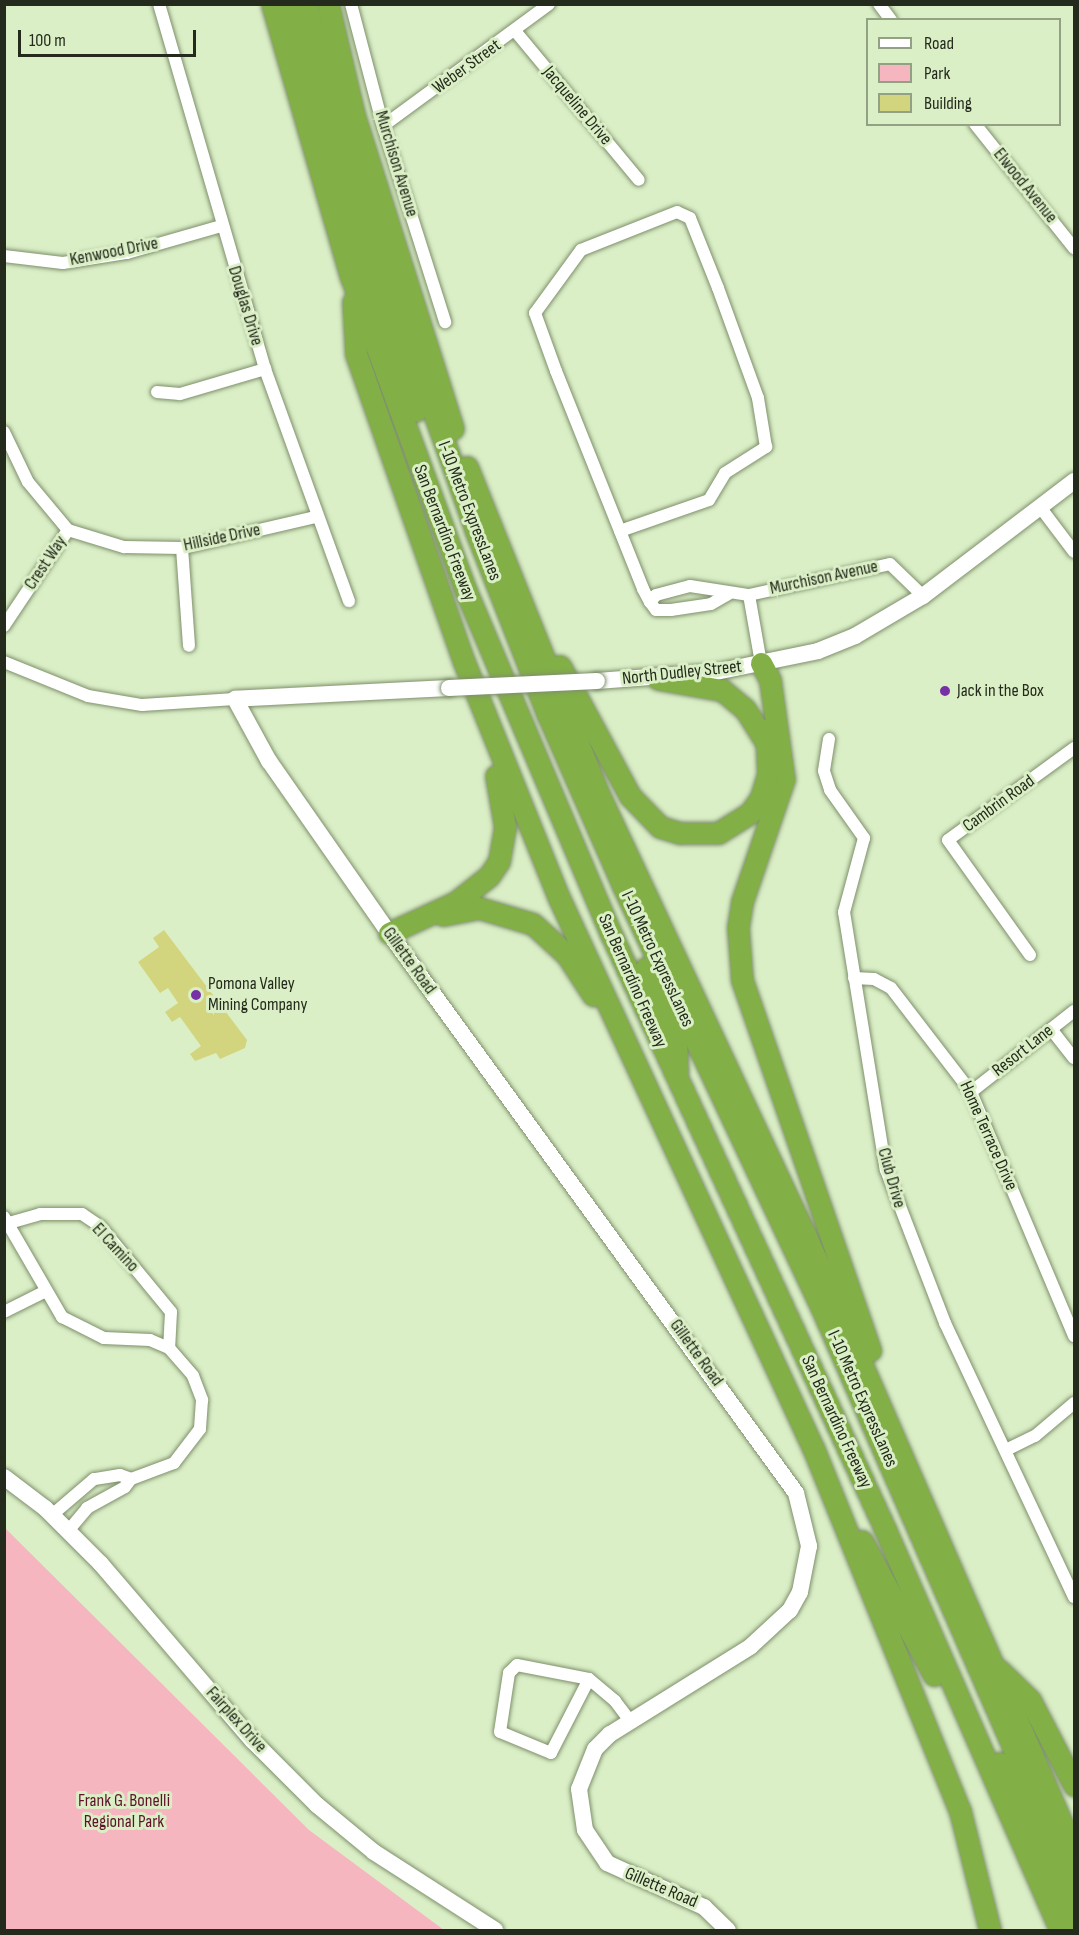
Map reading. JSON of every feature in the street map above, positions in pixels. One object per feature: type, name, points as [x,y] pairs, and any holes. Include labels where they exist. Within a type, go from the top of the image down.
[{"type":"highway","name":"San Bernardino Freeway","points":[[272,4],[351,277],[466,591],[677,1081],[930,1635],[1000,1800],[1060,1930]]},
{"type":"highway","name":"I-10 Metro ExpressLanes","points":[[289,4],[389,337],[507,648],[676,1037],[677,1081]]},
{"type":"highway","name":"I-10 Metro ExpressLanes","points":[[306,4],[383,270],[475,529],[544,705],[623,886],[826,1319],[1074,1887]]},
{"type":"highway","points":[[327,4],[354,115],[410,301],[462,455],[599,795],[918,1487],[1074,1851]]},
{"type":"highway","points":[[351,277],[356,354],[464,663],[531,833],[814,1450],[960,1811],[990,1930]]},
{"type":"highway","points":[[512,579],[630,796],[660,827],[699,835],[737,825],[761,797],[770,750],[757,681],[761,663]]},
{"type":"highway","points":[[389,933],[474,889],[489,876],[504,845],[504,806],[464,663]]},
{"type":"highway","points":[[761,663],[770,680],[784,779],[747,876],[738,928],[742,980],[918,1487]]},
{"type":"highway","points":[[657,679],[722,690],[756,722],[770,750]]},
{"type":"highway","points":[[389,933],[461,909],[498,910],[533,924],[567,955],[642,1073]]},
{"type":"highway","points":[[814,1450],[1000,1800]]},
{"type":"highway","points":[[930,1635],[955,1660],[1074,1924]]},
{"type":"highway","points":[[992,1663],[1030,1700],[1074,1785]]},
{"type":"street","name":"Douglas Drive","points":[[159,4],[221,226],[265,369],[315,517],[349,601]]},
{"type":"street","name":"Murchison Avenue","points":[[351,4],[383,126],[445,322]]},
{"type":"street","name":"Weber Street","points":[[383,126],[516,32],[549,4]]},
{"type":"street","points":[[879,4],[890,18]]},
{"type":"street","name":"Jacqueline Drive","points":[[516,32],[639,180]]},
{"type":"street","name":"Elwood Avenue","points":[[977,126],[1074,248]]},
{"type":"street","points":[[620,531],[709,500],[725,473],[766,447],[758,398],[718,288],[690,218],[677,212],[581,250],[536,313],[620,531],[650,602],[656,610],[711,604],[728,594]]},
{"type":"street","name":"Kenwood Drive","points":[[4,256],[63,263],[127,253],[221,226]]},
{"type":"street","points":[[157,392],[180,394],[265,369]]},
{"type":"street","points":[[4,432],[28,482],[68,530]]},
{"type":"street","name":"North Dudley Street","points":[[235,699],[657,679],[761,663],[818,651],[855,636],[923,596],[1074,481]]},
{"type":"street","points":[[1040,507],[1074,552]]},
{"type":"street","name":"Hillside Drive","points":[[68,530],[124,547],[182,548],[315,517]]},
{"type":"street","name":"Crest Way","points":[[4,626],[68,530]]},
{"type":"street","points":[[182,548],[189,646]]},
{"type":"street","name":"Murchison Avenue","points":[[749,595],[890,564],[923,596]]},
{"type":"street","points":[[650,602],[656,595],[690,586],[708,586],[728,594],[749,595],[761,663]]},
{"type":"street","points":[[690,586],[692,606]]},
{"type":"street","points":[[4,662],[88,696],[142,705],[235,699]]},
{"type":"street","name":"Gillette Road","points":[[235,699],[269,761],[389,933],[780,1468],[805,1520],[807,1569],[790,1610],[772,1631],[630,1721],[596,1749],[585,1769],[579,1800],[585,1830],[607,1863],[704,1907],[728,1930]]},
{"type":"street","name":"Club Drive","points":[[829,740],[824,771],[830,790],[864,837],[844,912],[886,1170],[945,1323],[1074,1597]]},
{"type":"street","name":"Cambrin Road","points":[[1029,955],[948,840],[1074,748]]},
{"type":"street","name":"Home Terrace Drive","points":[[854,978],[874,979],[891,988],[971,1092],[1074,1336]]},
{"type":"street","name":"Resort Lane","points":[[971,1092],[1074,1011]]},
{"type":"street","points":[[1051,1029],[1074,1058]]},
{"type":"street","name":"El Camino","points":[[7,1220],[40,1214],[82,1214],[101,1227],[171,1312],[169,1348]]},
{"type":"street","points":[[7,1220],[44,1292],[62,1317],[81,1330],[104,1338],[150,1340],[169,1348],[199,1388],[200,1428],[174,1463],[131,1479],[107,1476],[91,1482],[51,1515]]},
{"type":"street","points":[[4,1312],[44,1292]]},
{"type":"street","points":[[1006,1450],[1035,1436],[1074,1403]]},
{"type":"street","name":"Fairplex Drive","points":[[4,1477],[68,1531],[252,1740],[317,1804],[394,1865],[495,1930]]},
{"type":"street","points":[[68,1531],[100,1498],[125,1487],[131,1479]]},
{"type":"street","points":[[91,1482],[100,1498]]},
{"type":"street","points":[[589,1679],[551,1753],[500,1732],[509,1673],[517,1665],[589,1679],[608,1693],[630,1721]]},
{"type":"green space","name":"Frank G. Bonelli Regional Park","points":[[5,1528],[309,1830],[444,1930],[5,1930]]},
{"type":"building","name":"Pomona Valley Mining Company","points":[[164,930],[247,1040],[245,1048],[220,1059],[216,1053],[195,1061],[190,1054],[201,1046],[180,1017],[172,1022],[165,1012],[178,1003],[168,988],[160,993],[138,962],[159,947],[153,938]]},
{"type":"place","name":"Jack in the Box","points":[[945,691]]},
{"type":"place","name":"Pomona Valley Mining Company","points":[[196,995]]}]
